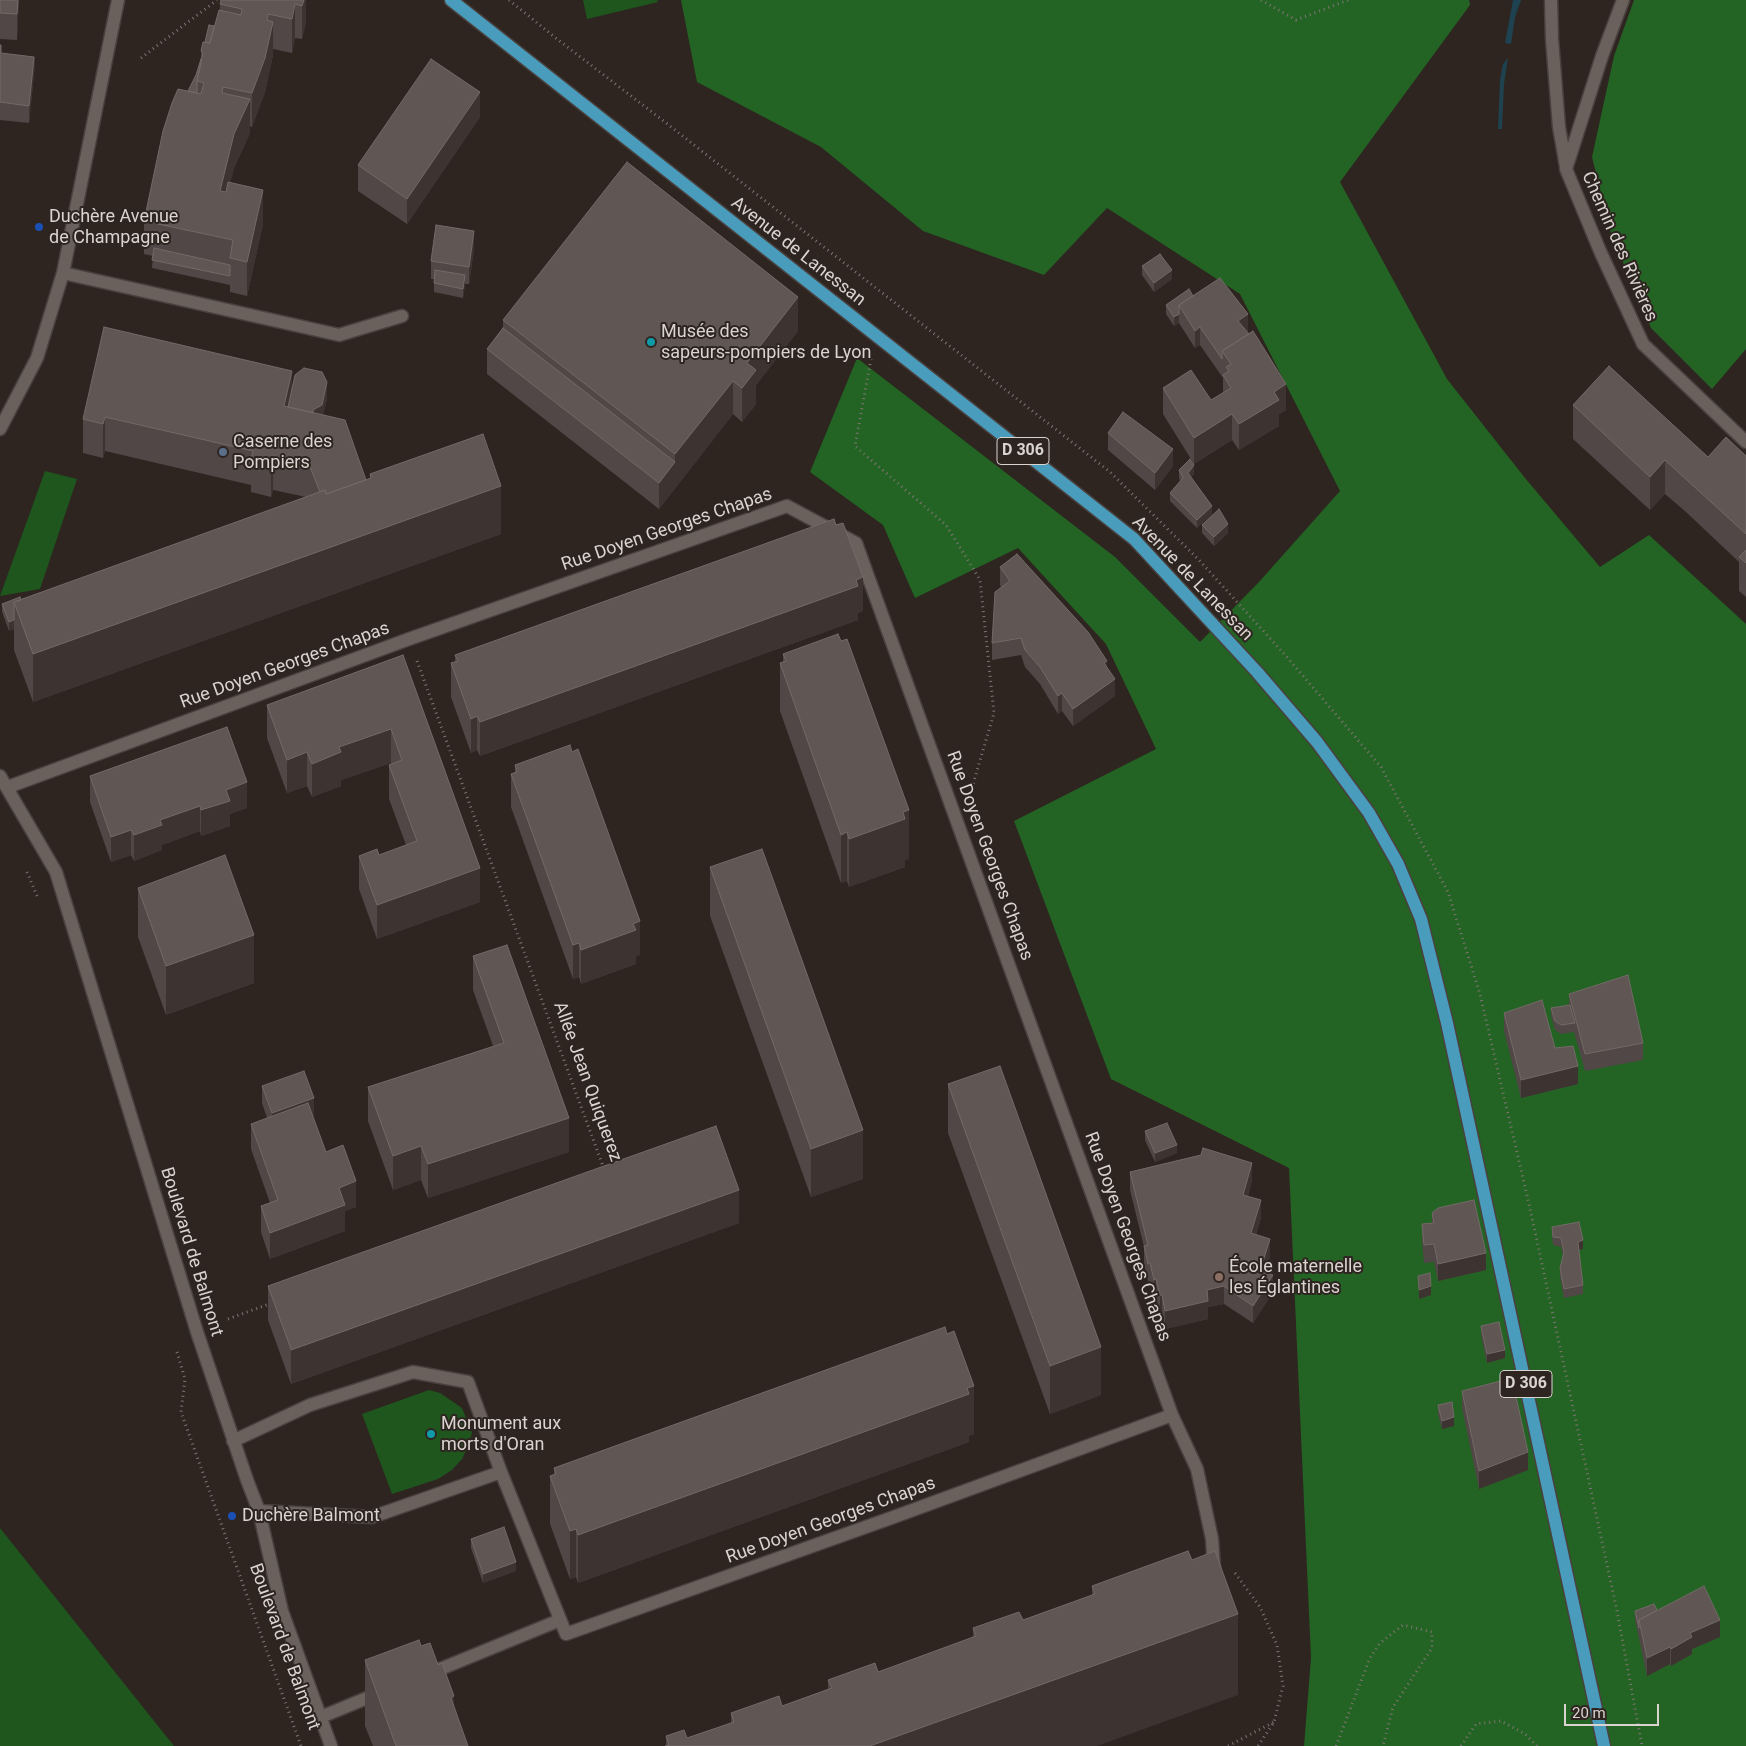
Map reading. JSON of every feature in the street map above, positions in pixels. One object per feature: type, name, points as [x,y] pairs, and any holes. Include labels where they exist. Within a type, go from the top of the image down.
[{"type":"main road","name":"Avenue de Lanessan","points":[[451,0],[1134,539],[1257,672],[1317,742],[1369,813],[1398,864],[1421,919],[1447,1023],[1604,1746]]},
{"type":"street","points":[[0,429],[37,358],[63,274],[118,0]]},
{"type":"street","points":[[1551,0],[1559,127],[1566,169]]},
{"type":"street","name":"Chemin des Rivières","points":[[1623,0],[1602,56],[1566,169],[1600,251],[1643,344],[1746,442]]},
{"type":"street","points":[[63,274],[339,335],[402,316]]},
{"type":"street","name":"Rue Doyen Georges Chapas","points":[[4,782],[787,506],[856,543],[961,828],[1172,1415],[566,1634],[560,1620]]},
{"type":"street","name":"Boulevard de Balmont","points":[[4,782],[56,872],[197,1332],[259,1512],[282,1611],[331,1746]]},
{"type":"street","points":[[233,1440],[310,1405],[413,1372],[468,1382],[560,1620],[417,1678]]},
{"type":"street","points":[[1172,1415],[1197,1469],[1212,1540],[1215,1583]]},
{"type":"street","points":[[259,1512],[372,1517],[502,1472]]},
{"type":"street","points":[[321,1717],[391,1689]]},
{"type":"path","points":[[142,58],[217,0]]},
{"type":"path","points":[[509,0],[1110,472],[1199,560],[1286,656],[1381,768],[1448,892],[1480,994],[1529,1204],[1617,1611],[1642,1746]]},
{"type":"path","points":[[1261,0],[1296,20],[1348,0]]},
{"type":"path","points":[[875,335],[855,446],[946,525],[980,580],[994,713],[961,828]]},
{"type":"path","name":"Allée Jean Quiquerez","points":[[409,639],[606,1174]]},
{"type":"path","points":[[25,866],[39,900]]},
{"type":"path","points":[[228,1319],[274,1302]]},
{"type":"path","name":"Boulevard de Balmont","points":[[177,1351],[185,1380],[181,1412],[301,1746]]},
{"type":"path","points":[[1212,1540],[1260,1607],[1277,1645],[1284,1686],[1274,1722],[1258,1746]]},
{"type":"path","points":[[1336,1746],[1370,1658],[1380,1643],[1403,1625],[1432,1632],[1432,1648],[1394,1706],[1384,1746]]},
{"type":"path","points":[[1461,1746],[1476,1724],[1501,1721],[1525,1734],[1537,1746]]},
{"type":"path","points":[[1228,1746],[1274,1722]]},
{"type":"green space","points":[[583,0],[657,0],[658,2],[587,19]]},
{"type":"green space","points":[[681,0],[1469,0],[1470,5],[1340,182],[1447,379],[1525,478],[1600,567],[1649,535],[1746,624],[1746,1746],[1304,1746],[1311,1658],[1289,1168],[1111,1079],[1014,821],[1156,749],[1106,644],[1018,548],[915,598],[883,525],[810,472],[857,358],[1115,557],[1200,642],[1259,582],[1340,491],[1240,294],[1107,208],[1044,275],[923,231],[821,147],[697,82]]},
{"type":"green space","points":[[1634,0],[1746,0],[1746,349],[1712,389],[1651,328],[1612,237],[1592,157],[1614,56]]},
{"type":"green space","points":[[45,471],[77,479],[40,589],[0,596]]},
{"type":"green space","points":[[429,1390],[440,1393],[462,1408],[472,1433],[468,1446],[462,1459],[452,1470],[438,1479],[392,1494],[362,1414]]},
{"type":"green space","points":[[0,1528],[174,1746],[0,1746]]},
{"type":"water","points":[[1513,0],[1521,0],[1515,17],[1511,44],[1505,43]]},
{"type":"water","points":[[1508,58],[1504,84],[1502,129],[1498,129],[1500,80],[1503,64]]},
{"type":"building","points":[[0,0],[18,0],[17,14],[0,13]]},
{"type":"building","points":[[221,0],[304,0],[302,6],[295,4],[292,19],[268,14],[267,20],[273,22],[265,58],[252,93],[223,87],[222,93],[250,99],[234,134],[220,191],[226,192],[228,182],[263,190],[247,262],[230,258],[233,240],[144,221],[163,131],[178,89],[201,94],[204,83],[197,81],[203,52],[201,51],[203,42],[210,43],[219,10],[241,15],[242,9],[220,4]]},
{"type":"building","points":[[209,25],[214,26],[210,43],[205,42]]},
{"type":"building","points":[[0,45],[1,53],[34,57],[29,106],[0,102]]},
{"type":"building","points":[[201,59],[197,93],[188,91],[196,75]]},
{"type":"building","points":[[431,59],[480,92],[407,199],[358,165]]},
{"type":"building","name":"Musée des sapeurs-pompiers de Lyon","points":[[627,162],[798,297],[747,363],[756,370],[742,388],[733,381],[675,454],[503,320]]},
{"type":"building","points":[[436,225],[474,231],[469,267],[431,261]]},
{"type":"building","points":[[154,248],[230,265],[230,276],[152,260]]},
{"type":"building","points":[[1160,254],[1172,270],[1154,283],[1142,266]]},
{"type":"building","points":[[435,270],[465,275],[463,289],[434,283]]},
{"type":"building","points":[[1220,278],[1248,314],[1238,321],[1249,334],[1222,351],[1222,359],[1200,327],[1195,331],[1179,305]]},
{"type":"building","points":[[1189,289],[1193,296],[1179,305],[1179,314],[1174,317],[1166,305]]},
{"type":"building","points":[[104,327],[292,371],[284,406],[345,420],[366,480],[326,494],[325,490],[320,492],[309,464],[273,456],[271,463],[251,458],[253,451],[105,417],[103,424],[83,419]]},
{"type":"building","points":[[503,328],[675,462],[659,483],[487,349]]},
{"type":"building","points":[[1253,331],[1286,384],[1274,392],[1279,400],[1239,424],[1232,414],[1194,438],[1163,388],[1191,370],[1211,400],[1231,388],[1223,375],[1229,371],[1226,367],[1231,364],[1222,351]]},
{"type":"building","points":[[1609,366],[1708,457],[1726,437],[1746,456],[1746,534],[1665,460],[1650,477],[1573,405]]},
{"type":"building","points":[[304,368],[322,372],[327,382],[322,405],[313,410],[313,413],[288,407],[295,375]]},
{"type":"building","points":[[1123,412],[1173,449],[1155,473],[1108,433]]},
{"type":"building","points":[[483,434],[501,486],[33,654],[14,602],[325,490],[326,494],[371,478],[370,474]]},
{"type":"building","points":[[1190,459],[1194,465],[1188,473],[1212,506],[1197,520],[1170,493],[1183,478],[1179,470]]},
{"type":"building","points":[[1219,509],[1228,524],[1214,537],[1202,525]]},
{"type":"building","points":[[834,519],[836,525],[843,523],[863,577],[856,580],[858,586],[480,722],[477,716],[471,719],[451,663],[458,661],[455,655]]},
{"type":"building","points":[[1746,550],[1746,563],[1739,557]]},
{"type":"building","points":[[1017,554],[1088,632],[1107,661],[1104,663],[1115,679],[1073,709],[1062,693],[1058,696],[1040,667],[1025,650],[1021,638],[992,643],[995,592],[1010,581],[1000,567]]},
{"type":"building","points":[[20,597],[21,600],[14,602],[14,620],[9,622],[2,604]]},
{"type":"building","points":[[838,634],[841,641],[847,639],[909,810],[903,812],[905,819],[849,839],[847,832],[841,835],[780,663],[786,661],[783,654]]},
{"type":"building","points":[[403,655],[480,868],[377,905],[359,856],[377,849],[379,855],[417,841],[389,765],[402,760],[391,729],[339,747],[341,752],[312,764],[307,752],[287,760],[267,705]]},
{"type":"building","points":[[227,727],[247,782],[226,790],[230,801],[201,810],[200,806],[160,820],[162,825],[134,835],[131,830],[111,837],[90,776]]},
{"type":"building","points":[[570,745],[572,752],[578,749],[640,921],[633,924],[636,930],[581,950],[579,943],[573,945],[511,774],[517,772],[515,765]]},
{"type":"building","points":[[762,849],[863,1130],[811,1149],[710,867]]},
{"type":"building","points":[[225,855],[254,935],[166,966],[138,888]]},
{"type":"building","points":[[507,945],[569,1118],[428,1164],[421,1146],[393,1156],[368,1087],[504,1043],[473,956]]},
{"type":"building","points":[[1628,975],[1643,1043],[1585,1054],[1569,994]]},
{"type":"building","points":[[1542,1000],[1555,1048],[1573,1046],[1578,1066],[1521,1080],[1504,1013]]},
{"type":"building","points":[[1570,1005],[1575,1023],[1561,1025],[1555,1021],[1551,1008]]},
{"type":"building","points":[[1000,1066],[1101,1347],[1050,1366],[948,1084]]},
{"type":"building","points":[[304,1071],[314,1098],[272,1113],[262,1086]]},
{"type":"building","points":[[308,1103],[326,1152],[343,1145],[356,1181],[339,1188],[345,1205],[270,1233],[261,1206],[278,1200],[251,1124]]},
{"type":"building","points":[[1167,1123],[1177,1145],[1155,1153],[1145,1131]]},
{"type":"building","points":[[716,1126],[739,1190],[291,1350],[268,1286]]},
{"type":"building","points":[[1203,1148],[1252,1163],[1243,1195],[1261,1200],[1251,1233],[1270,1239],[1260,1271],[1273,1275],[1253,1306],[1224,1286],[1207,1290],[1208,1301],[1165,1311],[1162,1295],[1160,1295],[1156,1279],[1154,1280],[1150,1263],[1148,1264],[1144,1246],[1148,1245],[1130,1172],[1201,1155]]},
{"type":"building","points":[[1474,1200],[1486,1253],[1438,1264],[1434,1244],[1424,1245],[1422,1224],[1434,1223],[1432,1213],[1438,1208]]},
{"type":"building","points":[[1579,1222],[1583,1240],[1578,1242],[1583,1285],[1564,1289],[1560,1268],[1564,1252],[1561,1238],[1553,1237],[1552,1227]]},
{"type":"building","points":[[1430,1273],[1431,1286],[1419,1290],[1418,1276]]},
{"type":"building","points":[[1499,1322],[1505,1350],[1487,1354],[1481,1326]]},
{"type":"building","points":[[945,1327],[947,1334],[954,1331],[974,1386],[967,1388],[969,1394],[578,1535],[576,1529],[570,1531],[550,1476],[556,1474],[554,1468]]},
{"type":"building","points":[[1512,1378],[1528,1452],[1479,1471],[1462,1391]]},
{"type":"building","points":[[1452,1402],[1454,1417],[1442,1421],[1438,1405]]},
{"type":"building","points":[[504,1527],[516,1562],[483,1574],[471,1539]]},
{"type":"building","points":[[1188,1551],[1192,1560],[1215,1551],[1238,1614],[870,1746],[665,1746],[669,1745],[666,1736],[684,1730],[687,1738],[734,1722],[731,1713],[779,1696],[782,1706],[832,1688],[828,1680],[875,1663],[878,1672],[976,1636],[973,1628],[1019,1612],[1023,1620],[1095,1594],[1092,1586]]},
{"type":"building","points":[[1704,1586],[1720,1620],[1690,1633],[1692,1637],[1671,1649],[1670,1647],[1647,1658],[1639,1620]]},
{"type":"building","points":[[1654,1604],[1657,1610],[1639,1620],[1639,1628],[1635,1611]]},
{"type":"building","points":[[419,1640],[421,1646],[430,1643],[438,1665],[442,1663],[454,1696],[451,1698],[468,1746],[396,1746],[365,1660]]},
{"type":"place","name":"Duchère Avenue de Champagne","points":[[39,227]]},
{"type":"place","name":"Musée des sapeurs-pompiers de Lyon","points":[[651,342]]},
{"type":"place","name":"Caserne des Pompiers","points":[[223,452]]},
{"type":"place","name":"École maternelle les Églantines","points":[[1219,1277]]},
{"type":"place","name":"Monument aux morts d'Oran","points":[[431,1434]]},
{"type":"place","name":"Duchère Balmont","points":[[232,1516]]}]
